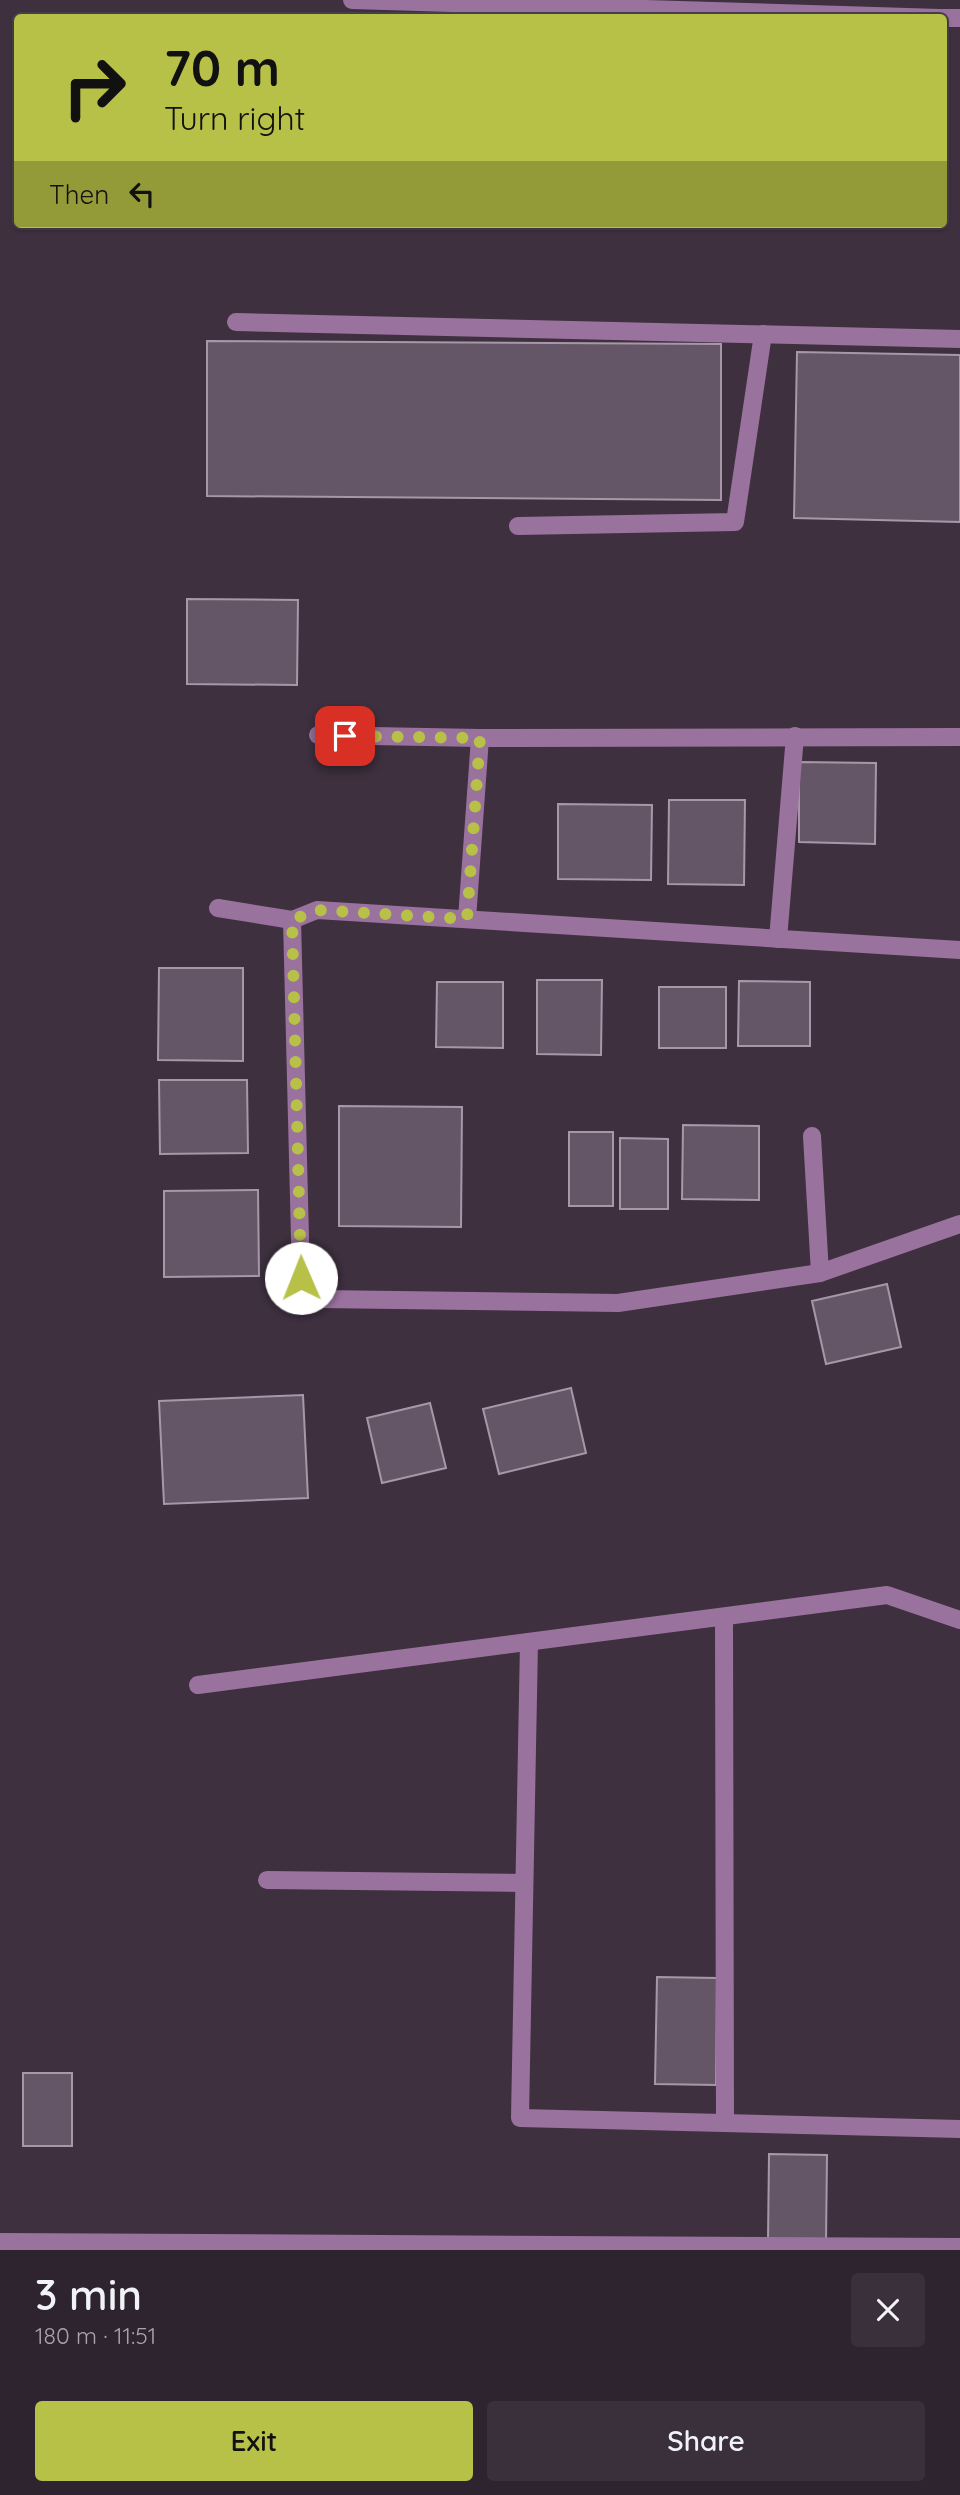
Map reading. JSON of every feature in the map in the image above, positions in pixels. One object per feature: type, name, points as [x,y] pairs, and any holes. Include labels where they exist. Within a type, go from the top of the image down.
[{"type":"street","points":[[352,0],[811,14]]},
{"type":"street","points":[[236,322],[960,339]]},
{"type":"street","points":[[518,526],[735,522],[762,334]]},
{"type":"street","points":[[318,735],[480,738],[960,737]]},
{"type":"street","points":[[778,939],[795,736]]},
{"type":"street","points":[[467,919],[480,738]]},
{"type":"street","points":[[218,908],[292,920],[317,910],[960,950]]},
{"type":"street","points":[[292,920],[301,1278],[320,1299],[618,1303],[820,1273],[960,1224]]},
{"type":"street","points":[[812,1136],[820,1273]]},
{"type":"street","points":[[198,1685],[887,1595],[960,1620]]},
{"type":"street","points":[[724,1617],[724,2123]]},
{"type":"street","points":[[529,1642],[520,2118],[960,2129]]},
{"type":"street","points":[[268,1880],[524,1884]]},
{"type":"street","points":[[0,2242],[960,2247]]},
{"type":"building","points":[[207,341],[721,344],[721,500],[207,496]]},
{"type":"building","points":[[797,352],[960,355],[960,522],[794,518]]},
{"type":"building","points":[[187,599],[298,600],[297,685],[187,684]]},
{"type":"building","points":[[799,762],[876,763],[875,844],[799,842]]},
{"type":"building","points":[[669,800],[745,800],[744,885],[668,884]]},
{"type":"building","points":[[558,804],[652,805],[651,880],[558,879]]},
{"type":"building","points":[[159,968],[243,968],[243,1061],[158,1060]]},
{"type":"building","points":[[537,980],[602,980],[601,1055],[537,1054]]},
{"type":"building","points":[[739,981],[810,982],[810,1046],[738,1046]]},
{"type":"building","points":[[437,982],[503,982],[503,1048],[436,1047]]},
{"type":"building","points":[[659,987],[726,987],[726,1048],[659,1048]]},
{"type":"building","points":[[159,1080],[247,1080],[248,1153],[160,1154]]},
{"type":"building","points":[[339,1106],[462,1107],[461,1227],[339,1226]]},
{"type":"building","points":[[683,1125],[759,1126],[759,1200],[682,1199]]},
{"type":"building","points":[[569,1132],[613,1132],[613,1206],[569,1206]]},
{"type":"building","points":[[620,1138],[668,1139],[668,1209],[620,1209]]},
{"type":"building","points":[[258,1190],[259,1276],[164,1277],[164,1191]]},
{"type":"building","points":[[887,1284],[901,1347],[826,1364],[812,1301]]},
{"type":"building","points":[[571,1388],[586,1453],[499,1474],[483,1409]]},
{"type":"building","points":[[303,1395],[308,1498],[164,1504],[159,1401]]},
{"type":"building","points":[[430,1403],[446,1468],[382,1483],[367,1418]]},
{"type":"building","points":[[657,1977],[717,1978],[716,2085],[655,2084]]},
{"type":"building","points":[[23,2073],[72,2073],[72,2146],[23,2146]]},
{"type":"building","points":[[769,2154],[827,2155],[826,2242],[768,2241]]},
{"type":"route","points":[[301,1278],[292,920],[317,910],[467,919],[480,738],[345,736]]}]
